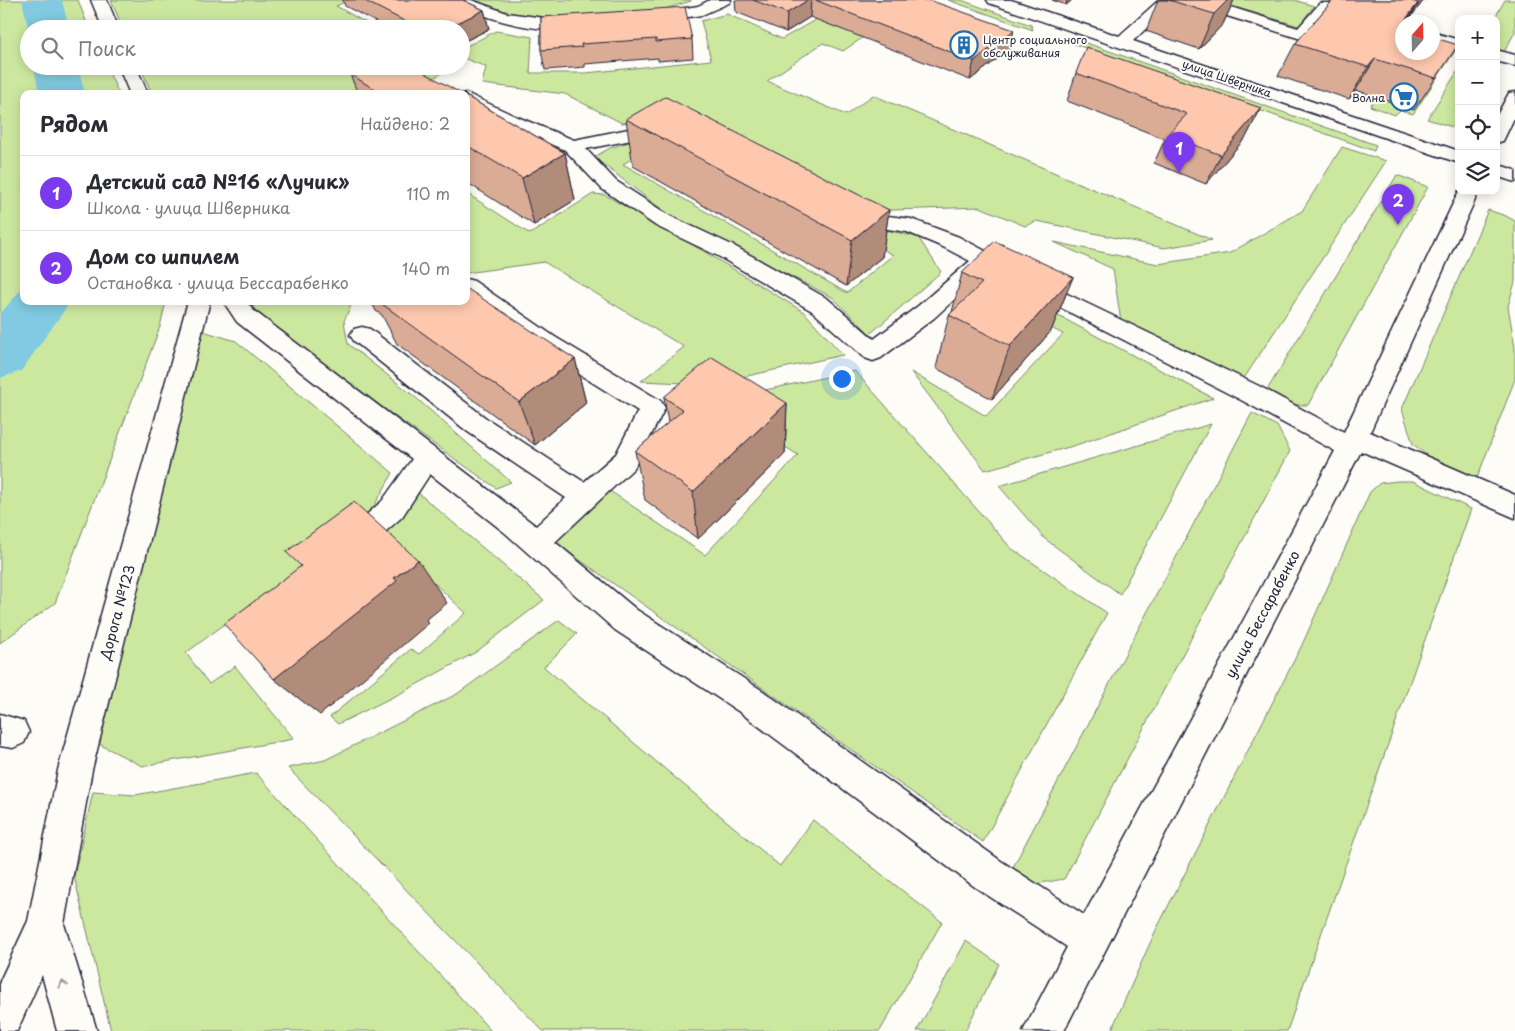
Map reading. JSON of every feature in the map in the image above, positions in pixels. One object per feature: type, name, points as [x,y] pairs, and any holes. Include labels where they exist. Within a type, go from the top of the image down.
[{"type":"street","points":[[98,0],[107,20]]},
{"type":"street","points":[[456,0],[504,18],[552,24],[594,22]]},
{"type":"street","points":[[637,20],[702,10],[724,0]]},
{"type":"street","name":"улица Шверника","points":[[995,0],[1455,156]]},
{"type":"street","points":[[1121,43],[1168,0]]},
{"type":"street","points":[[1191,0],[1302,34],[1326,6]]},
{"type":"street","points":[[1307,0],[1346,11]]},
{"type":"street","points":[[1440,39],[1455,44]]},
{"type":"street","points":[[1500,56],[1515,61]]},
{"type":"street","points":[[131,75],[137,90]]},
{"type":"street","points":[[1500,128],[1515,98]]},
{"type":"street","points":[[470,100],[508,120],[572,146],[609,185],[663,221],[726,251],[820,305],[872,352],[926,312],[985,260]]},
{"type":"street","points":[[572,146],[653,130],[684,140]]},
{"type":"street","points":[[1500,171],[1515,176]]},
{"type":"street","name":"улица Бессарабенко","points":[[1043,1031],[1352,442],[1467,195]]},
{"type":"street","points":[[834,210],[852,218],[911,226],[951,242],[1053,296],[1352,442],[1515,508]]},
{"type":"street","points":[[470,289],[547,343],[652,408],[625,461],[536,543]]},
{"type":"street","name":"Дорога №123","points":[[0,1024],[46,924],[75,770],[198,305]]},
{"type":"street","points":[[237,305],[245,316],[536,543],[626,620],[752,702],[988,874],[1090,941]]},
{"type":"street","points":[[362,335],[477,425],[586,497]]},
{"type":"street","points":[[328,566],[392,509],[427,458]]},
{"type":"street","name":"Дорога №123","points":[[46,924],[77,1031]]},
{"type":"green space","points":[[0,0],[78,0],[86,20],[20,20],[20,75],[110,75],[117,90],[20,90],[20,305],[165,305],[160,327],[55,603],[0,643]]},
{"type":"green space","points":[[111,0],[350,0],[336,6],[361,20],[119,20]]},
{"type":"green space","points":[[466,0],[691,1],[652,13],[536,20],[502,15]]},
{"type":"green space","points":[[948,0],[961,0],[1031,25],[1033,30]]},
{"type":"green space","points":[[1211,0],[1294,0],[1314,6],[1299,26]]},
{"type":"green space","points":[[1505,0],[1515,0],[1515,32],[1504,52],[1500,50],[1500,15],[1496,15]]},
{"type":"green space","points":[[841,5],[887,21],[843,51],[823,43],[767,81],[846,115],[873,95],[1212,240],[1164,248],[1037,221],[1025,226],[980,207],[865,211],[666,118],[622,123],[565,94],[482,84],[486,67],[470,61],[470,44],[496,31],[532,37],[530,73],[586,73],[711,60],[701,21],[727,14],[782,39]]},
{"type":"green space","points":[[1078,40],[1376,145],[1374,151],[1066,41]]},
{"type":"green space","points":[[1455,48],[1413,114],[1400,110],[1395,115],[1370,106],[1403,60],[1440,60],[1440,51]]},
{"type":"green space","points":[[144,75],[438,75],[428,81],[402,90],[150,90]]},
{"type":"green space","points":[[1455,75],[1455,128],[1427,119]]},
{"type":"green space","points":[[649,136],[661,141],[623,164],[847,293],[893,255],[856,234],[863,225],[918,237],[941,272],[870,334],[832,297],[666,213],[594,157],[610,148]]},
{"type":"green space","points":[[1342,147],[1386,161],[1241,383],[1121,322],[1113,269],[1054,242],[1158,264],[1230,253],[1302,211]]},
{"type":"green space","points":[[1397,175],[1428,187],[1308,405],[1285,405],[1264,395]]},
{"type":"green space","points":[[593,194],[605,195],[700,249],[804,312],[843,355],[747,376],[685,383],[641,381],[684,347],[544,262],[470,272],[470,196],[530,234]]},
{"type":"green space","points":[[1488,210],[1515,221],[1515,282],[1508,306],[1515,348],[1515,379],[1476,481],[1436,463],[1413,444],[1402,409]]},
{"type":"green space","points":[[991,280],[1213,398],[1073,446],[985,470],[911,372],[986,416],[1063,334],[978,291]]},
{"type":"green space","points":[[252,305],[351,305],[344,321],[348,344],[414,396],[511,482],[496,488],[393,415],[259,315]]},
{"type":"green space","points":[[203,331],[236,341],[393,473],[367,518],[186,653],[209,684],[235,666],[294,739],[142,766],[95,742]]},
{"type":"green space","points":[[855,371],[1011,548],[1107,613],[983,842],[554,542],[610,491],[705,555],[798,455],[713,401]]},
{"type":"green space","points":[[1252,413],[1277,426],[1290,451],[1064,879],[1035,884],[1012,869]]},
{"type":"green space","points":[[1211,424],[1120,594],[1045,539],[999,486]]},
{"type":"green space","points":[[1413,481],[1471,509],[1287,1031],[1111,1031],[1155,932],[1302,645],[1370,492],[1380,483]]},
{"type":"green space","points":[[416,491],[544,600],[476,652],[403,692],[338,724],[330,717],[411,649],[419,654],[466,613],[383,535]]},
{"type":"green space","points":[[559,620],[577,634],[544,667],[780,866],[813,820],[942,922],[880,1031],[543,1031],[288,768],[325,760],[457,694]]},
{"type":"green space","points":[[256,773],[491,1031],[111,1031],[74,876],[93,792],[135,795]]},
{"type":"green space","points":[[966,941],[999,964],[965,1031],[917,1031]]},
{"type":"building","points":[[363,0],[463,0],[484,10],[463,20],[402,20]]},
{"type":"building","points":[[753,0],[808,0],[787,13]]},
{"type":"building","points":[[815,0],[929,0],[1014,30],[974,61]]},
{"type":"building","points":[[1169,0],[1228,0],[1214,14]]},
{"type":"building","points":[[1333,0],[1409,0],[1418,3],[1409,15],[1395,15],[1395,60],[1440,60],[1440,39],[1455,44],[1455,50],[1436,78],[1375,59],[1368,67],[1295,44]]},
{"type":"building","points":[[685,7],[692,39],[656,42],[656,39],[581,44],[582,47],[541,50],[541,17]]},
{"type":"building","points":[[1086,47],[1261,108],[1221,155],[1167,135],[1187,114],[1076,73]]},
{"type":"building","points":[[352,75],[429,75],[455,90],[376,90]]},
{"type":"building","points":[[665,97],[889,210],[852,240],[626,119]]},
{"type":"building","points":[[470,98],[565,153],[522,178],[470,147]]},
{"type":"building","points":[[995,241],[1073,277],[1010,346],[949,315],[982,283],[962,273]]},
{"type":"building","points":[[470,291],[575,359],[519,402],[384,305],[470,305]]},
{"type":"building","points":[[712,357],[787,403],[693,492],[635,451],[683,410],[664,397]]},
{"type":"building","points":[[354,502],[418,560],[394,578],[397,581],[274,679],[224,624],[301,566],[286,552]]},
{"type":"waterway","points":[[42,0],[46,20]]},
{"type":"waterway","points":[[58,75],[61,90]]},
{"type":"waterway","points":[[0,356],[39,305]]},
{"type":"place","name":"Центр социального обслуживания","points":[[964,45]]},
{"type":"place","name":"Волна","points":[[1404,97]]},
{"type":"place","name":"Детский сад №16 «Лучик»","points":[[1179,173]]},
{"type":"place","name":"Дом со шпилем","points":[[1398,225]]}]
